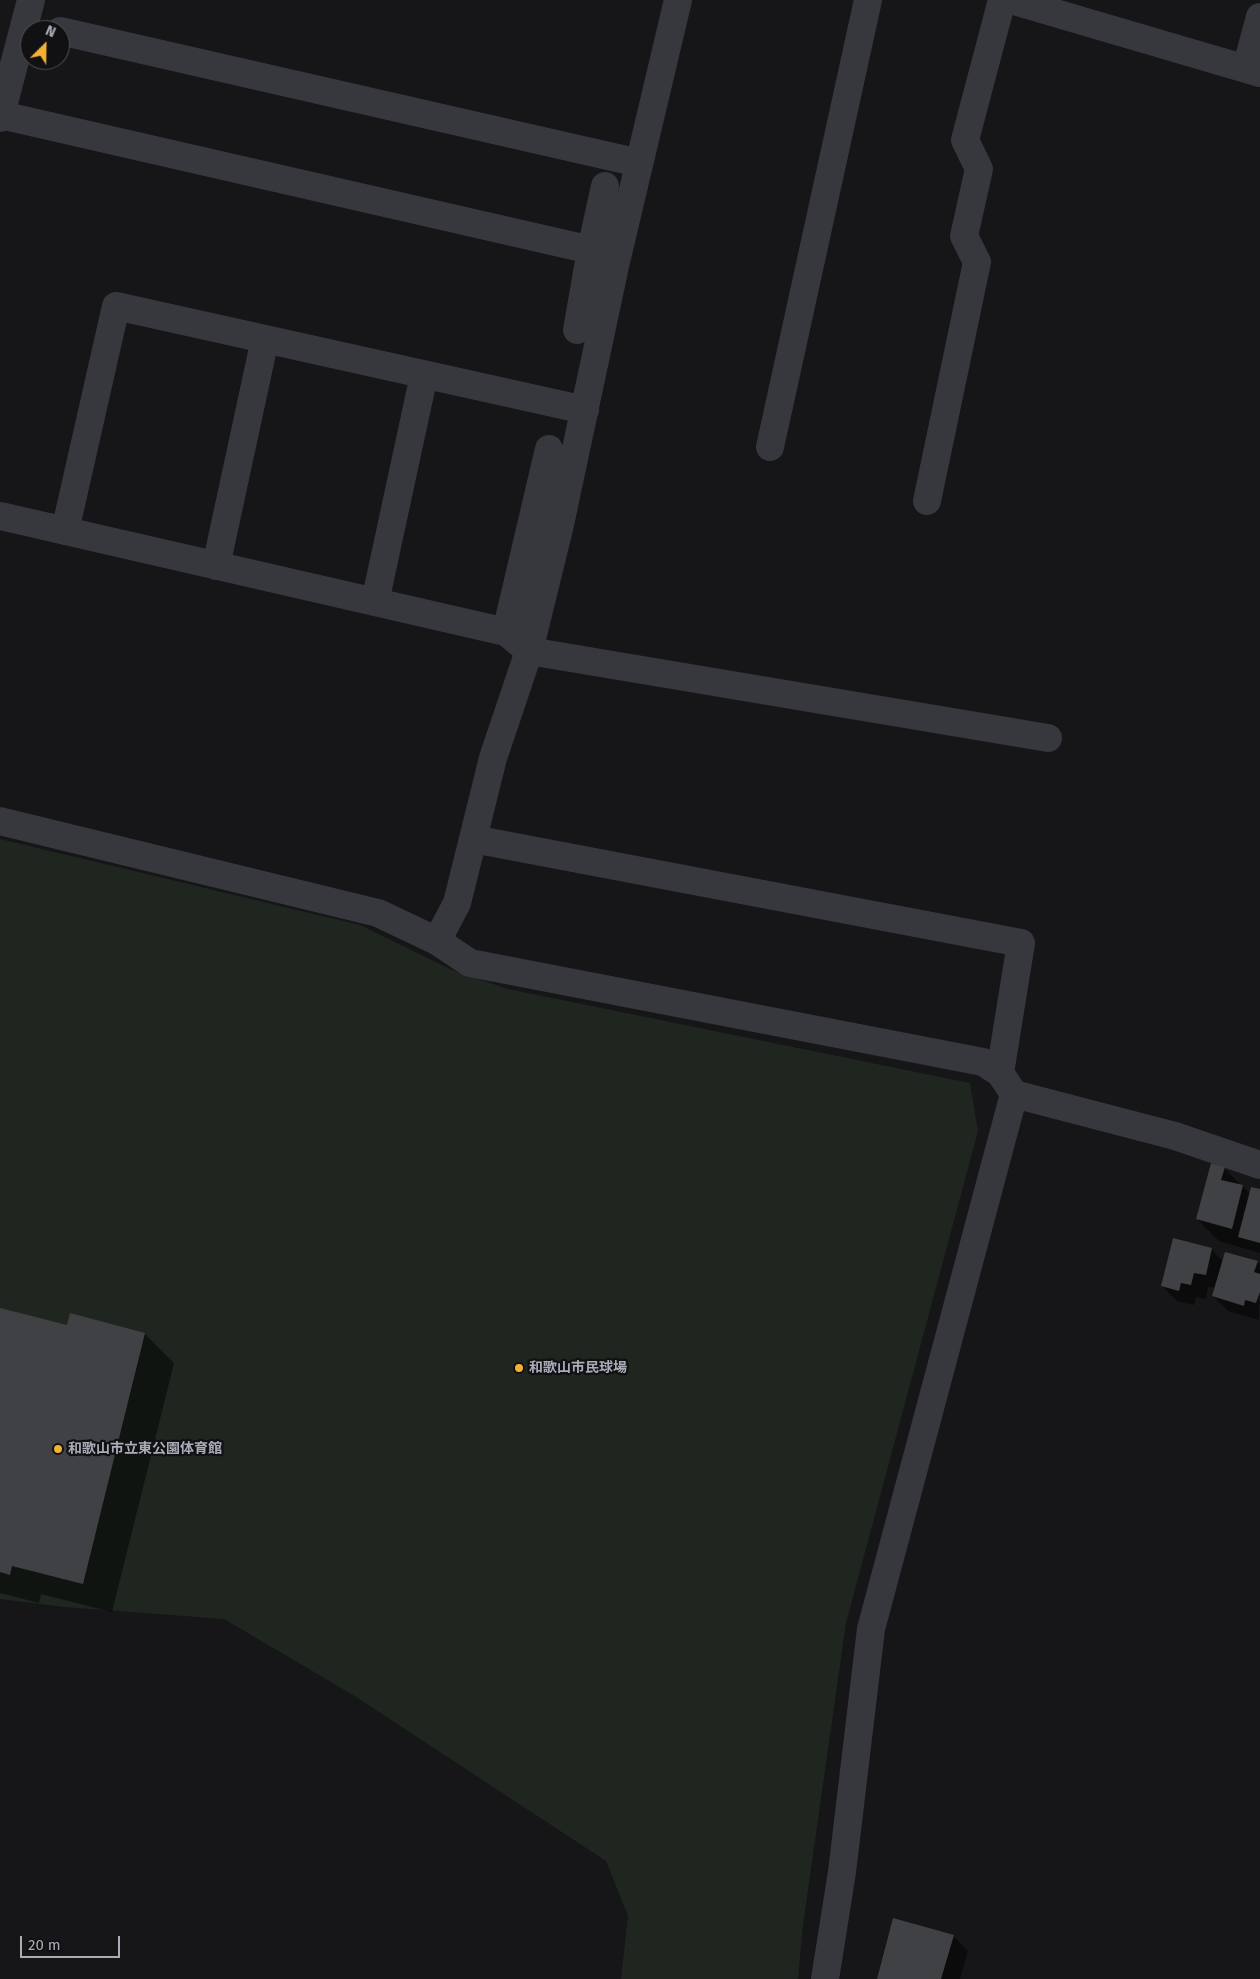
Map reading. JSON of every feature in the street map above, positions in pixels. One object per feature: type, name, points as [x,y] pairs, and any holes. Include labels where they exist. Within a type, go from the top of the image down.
[{"type":"street","points":[[437,941],[457,903],[493,758],[529,651],[559,529],[584,410],[678,0]]},
{"type":"street","points":[[770,447],[868,0]]},
{"type":"street","points":[[927,501],[977,262],[964,236],[979,169],[965,140],[1002,0]]},
{"type":"street","points":[[1011,0],[1253,71],[1260,17]]},
{"type":"street","points":[[42,20],[28,11],[0,116],[591,250]]},
{"type":"street","points":[[70,33],[640,163]]},
{"type":"street","points":[[577,330],[604,186]]},
{"type":"street","points":[[65,530],[116,306],[584,410]]},
{"type":"street","points":[[216,566],[265,339]]},
{"type":"street","points":[[375,602],[424,375]]},
{"type":"street","points":[[506,632],[550,449]]},
{"type":"street","points":[[0,516],[506,632],[529,651],[1048,738]]},
{"type":"street","points":[[0,821],[378,913],[437,941],[470,963],[983,1062],[1007,1084],[1175,1136],[1260,1165]]},
{"type":"street","points":[[473,839],[1021,944],[1007,1084],[871,1629],[842,1872],[825,1979]]},
{"type":"shaded area","points":[[0,839],[360,925],[452,970],[508,989],[970,1083],[978,1131],[846,1623],[803,1925],[798,1979],[621,1979],[628,1916],[606,1861],[353,1695],[224,1619],[64,1607],[0,1599]]},
{"type":"building","points":[[1211,1163],[1225,1167],[1221,1180],[1243,1185],[1232,1229],[1196,1219]]},
{"type":"building","points":[[1251,1187],[1260,1189],[1260,1243],[1238,1237]]},
{"type":"building","points":[[1173,1238],[1212,1248],[1206,1275],[1194,1273],[1191,1285],[1181,1283],[1179,1291],[1161,1286]]},
{"type":"building","points":[[1225,1252],[1258,1261],[1254,1272],[1260,1274],[1260,1292],[1256,1303],[1245,1300],[1244,1306],[1212,1296]]},
{"type":"building","name":"和歌山市立東公園体育館","points":[[0,1308],[67,1325],[70,1313],[145,1333],[83,1584],[12,1566],[10,1575],[0,1572]]},
{"type":"building","points":[[893,1918],[954,1935],[941,1979],[877,1979]]},
{"type":"place","name":"和歌山市民球場","points":[[519,1368]]},
{"type":"place","name":"和歌山市立東公園体育館","points":[[58,1449]]}]
